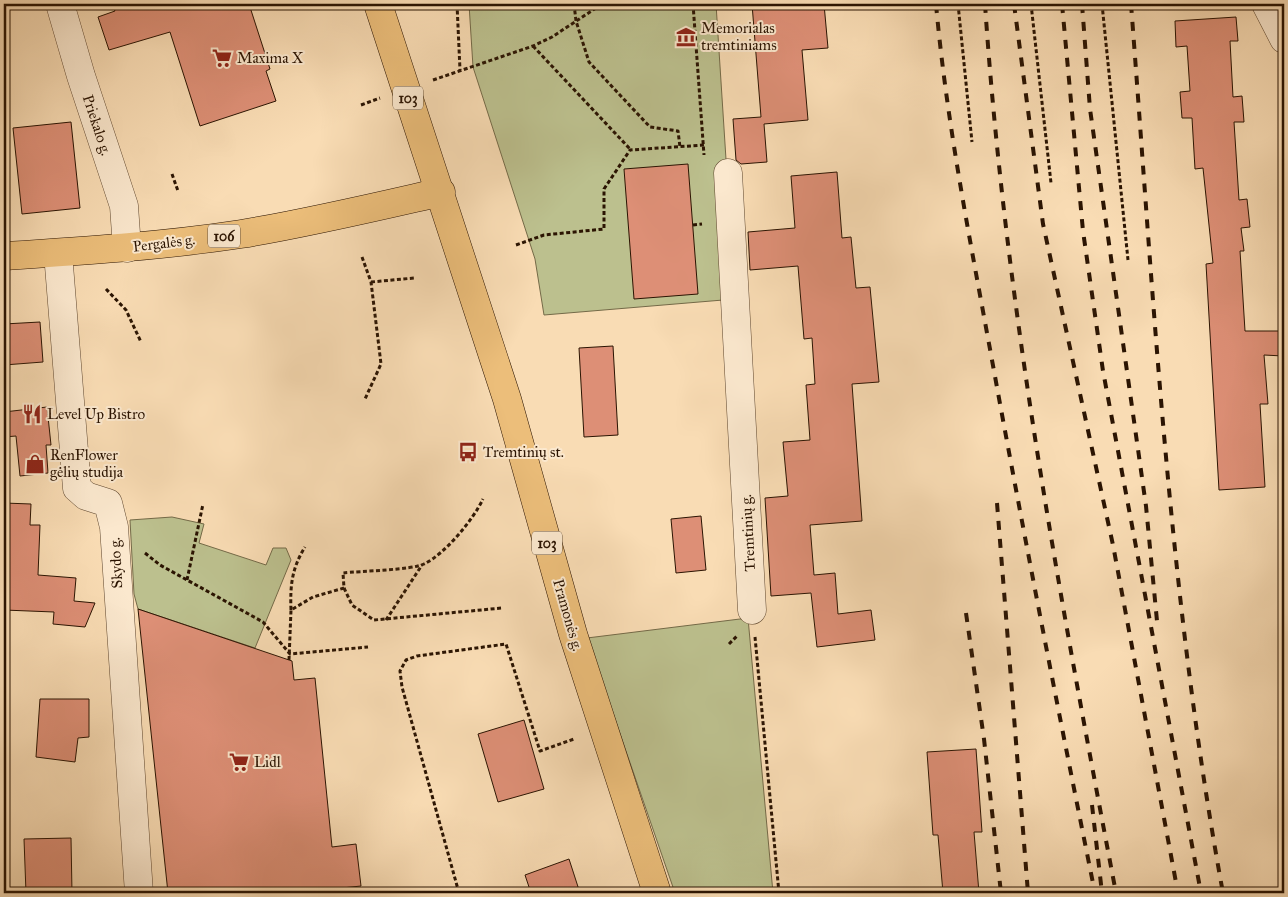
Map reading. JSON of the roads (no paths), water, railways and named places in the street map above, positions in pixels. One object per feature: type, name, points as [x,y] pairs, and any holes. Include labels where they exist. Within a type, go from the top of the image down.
[{"type":"main road","name":"103","points":[[378,4],[441,192]]},
{"type":"main road","name":"Pergalės g.","points":[[4,256],[127,248],[241,234],[359,211],[441,192]]},
{"type":"main road","name":"Pramonės g.","points":[[441,192],[507,399],[573,634],[656,893]]},
{"type":"street","name":"Priekalo g.","points":[[60,4],[81,76],[124,206],[127,248]]},
{"type":"street","points":[[1266,4],[1284,39]]},
{"type":"street","name":"Tremtinių g.","points":[[728,173],[752,610]]},
{"type":"street","name":"Skydo g.","points":[[58,253],[77,488],[86,496],[108,503],[114,527],[139,893]]},
{"type":"railway","points":[[936,4],[953,142],[969,234],[1006,437],[1095,893]]},
{"type":"railway","points":[[985,4],[994,116],[1020,339],[1055,561],[1116,893]]},
{"type":"railway","points":[[1014,4],[1043,224],[1113,545],[1178,893]]},
{"type":"railway","points":[[1062,4],[1083,231],[1103,371],[1201,893]]},
{"type":"railway","points":[[1082,4],[1090,109],[1146,506],[1157,621]]},
{"type":"railway","points":[[1131,4],[1156,339],[1176,561],[1204,783],[1223,893]]},
{"type":"railway","points":[[997,503],[1028,893]]},
{"type":"railway","points":[[966,613],[984,739],[1001,893]]},
{"type":"railway","points":[[1092,805],[1102,893]]},
{"type":"place","name":"Memorialas tremtiniams","points":[[686,37]]},
{"type":"place","name":"Maxima X","points":[[222,58]]},
{"type":"place","name":"Level Up Bistro","points":[[32,414]]},
{"type":"place","name":"Tremtinių st.","points":[[468,452]]},
{"type":"place","name":"RenFlower gėlių studija","points":[[35,464]]},
{"type":"place","name":"Lidl","points":[[239,762]]}]
